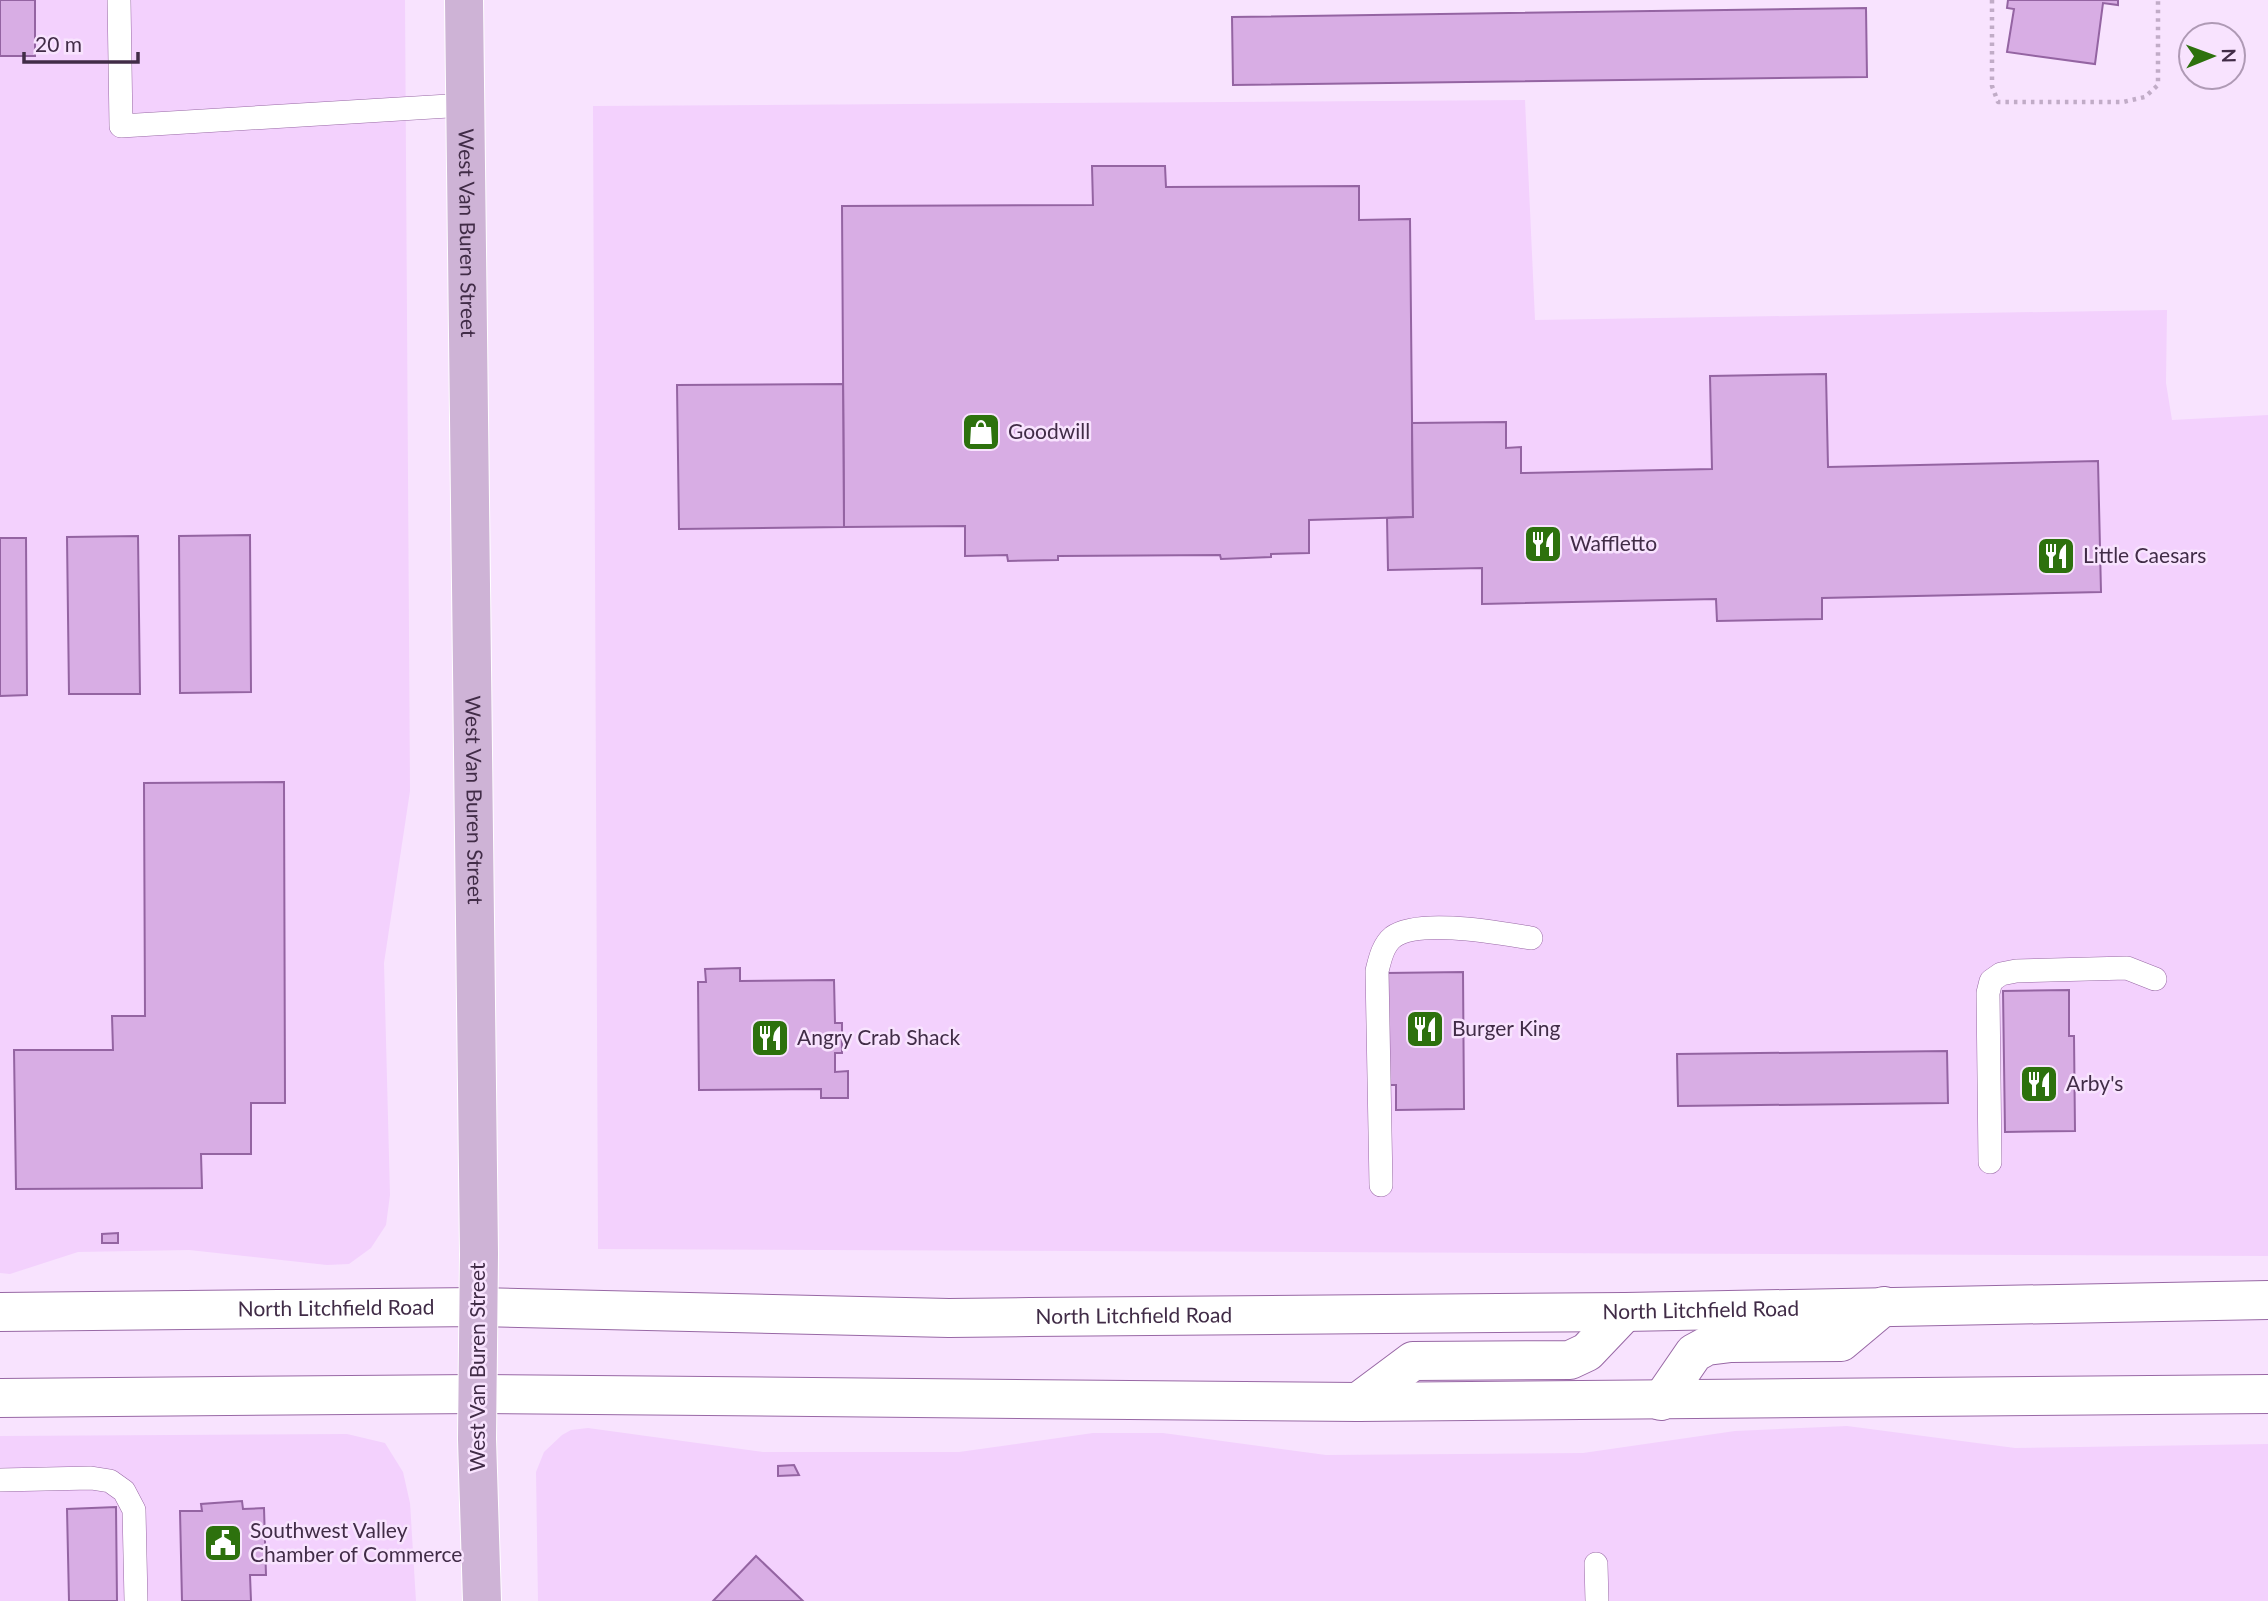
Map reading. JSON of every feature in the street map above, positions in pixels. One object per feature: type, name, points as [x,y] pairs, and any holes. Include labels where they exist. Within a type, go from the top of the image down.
[{"type":"main road","name":"West Van Buren Street","points":[[464,0],[481,1601]]},
{"type":"main road","name":"North Litchfield Road","points":[[0,1312],[478,1307],[949,1318],[1625,1312],[2268,1300]]},
{"type":"main road","points":[[1661,1401],[1694,1353],[1707,1346],[1731,1343],[1840,1342],[1884,1306]]},
{"type":"main road","points":[[1358,1402],[1413,1361],[1570,1360],[1587,1352],[1625,1312]]},
{"type":"main road","points":[[0,1398],[477,1394],[1358,1402],[2268,1394]]},
{"type":"lane","points":[[119,0],[121,126],[466,105]]},
{"type":"lane","points":[[1381,1185],[1377,971],[1382,951],[1391,938],[1408,930],[1464,928],[1531,938]]},
{"type":"lane","points":[[1990,1162],[1987,993],[1990,981],[2001,974],[2016,971],[2127,968],[2155,979]]},
{"type":"lane","points":[[0,1480],[90,1478],[110,1481],[124,1491],[134,1510],[136,1601]]},
{"type":"lane","points":[[1596,1564],[1597,1601]]},
{"type":"path","points":[[1992,0],[1992,86],[1998,102],[2109,102],[2145,97],[2158,85],[2158,0]]},
{"type":"shaded area","points":[[0,0],[405,0],[410,791],[384,963],[390,1195],[386,1225],[371,1248],[349,1264],[327,1265],[189,1250],[78,1252],[10,1274],[0,1273]]},
{"type":"shaded area","points":[[1525,100],[1535,320],[2167,310],[2166,383],[2172,420],[2268,415],[2268,1256],[598,1249],[593,106]]},
{"type":"shaded area","points":[[1847,1426],[2015,1448],[2268,1444],[2268,1601],[538,1601],[536,1472],[544,1452],[571,1430],[588,1428],[763,1452],[959,1452],[1093,1433],[1163,1433],[1326,1455],[1583,1453],[1735,1431]]},
{"type":"shaded area","points":[[347,1434],[385,1443],[403,1472],[410,1503],[416,1601],[0,1601],[0,1436]]},
{"type":"building","points":[[0,0],[35,0],[35,56],[0,56]]},
{"type":"building","points":[[2008,0],[2118,0],[2118,5],[2103,3],[2095,64],[2007,52],[2014,9],[2007,8]]},
{"type":"building","points":[[1866,8],[1867,77],[1233,85],[1232,17]]},
{"type":"building","points":[[1092,166],[1165,166],[1166,187],[1359,186],[1359,220],[1410,219],[1413,517],[1309,520],[1309,553],[1221,559],[1220,555],[1058,556],[1058,560],[1008,561],[1007,555],[965,556],[965,526],[844,527],[842,206],[1093,205]]},
{"type":"building","points":[[1826,374],[1828,467],[2098,461],[2101,592],[1822,598],[1822,619],[1717,621],[1716,599],[1482,604],[1482,568],[1388,570],[1387,518],[1413,517],[1412,423],[1506,422],[1506,448],[1521,447],[1521,473],[1712,469],[1710,376]]},
{"type":"building","points":[[843,384],[844,527],[679,529],[677,385]]},
{"type":"building","points":[[250,535],[251,692],[180,693],[179,536]]},
{"type":"building","points":[[138,536],[140,694],[69,694],[67,537]]},
{"type":"building","points":[[0,538],[26,538],[27,695],[0,696]]},
{"type":"building","points":[[284,782],[285,1103],[251,1103],[251,1154],[201,1154],[202,1188],[16,1189],[14,1050],[113,1050],[112,1016],[145,1016],[144,783]]},
{"type":"building","name":"Angry Crab Shack","points":[[740,968],[740,981],[834,980],[835,1023],[842,1023],[842,1053],[835,1053],[835,1072],[848,1071],[848,1098],[821,1098],[821,1089],[699,1090],[698,982],[706,982],[705,969]]},
{"type":"building","name":"Burger King","points":[[1463,972],[1464,1109],[1396,1110],[1396,1085],[1388,1085],[1387,973]]},
{"type":"building","name":"Arby's","points":[[2069,990],[2069,1036],[2074,1036],[2075,1131],[2005,1132],[2003,991]]},
{"type":"building","points":[[1947,1051],[1948,1103],[1678,1106],[1677,1054]]},
{"type":"building","points":[[118,1233],[118,1243],[102,1243],[102,1234]]},
{"type":"building","points":[[794,1465],[799,1475],[778,1476],[778,1466]]},
{"type":"building","name":"Southwest Valley Chamber of Commerce","points":[[242,1501],[243,1509],[264,1508],[266,1575],[250,1575],[251,1601],[182,1601],[180,1511],[202,1511],[201,1504]]},
{"type":"building","points":[[116,1507],[117,1601],[69,1601],[67,1509]]},
{"type":"building","points":[[756,1556],[803,1601],[713,1601]]},
{"type":"place","name":"Goodwill","points":[[981,432]]},
{"type":"place","name":"Waffletto","points":[[1543,544]]},
{"type":"place","name":"Little Caesars","points":[[2056,556]]},
{"type":"place","name":"Burger King","points":[[1425,1029]]},
{"type":"place","name":"Angry Crab Shack","points":[[770,1038]]},
{"type":"place","name":"Arby's","points":[[2039,1084]]},
{"type":"place","name":"Southwest Valley Chamber of Commerce","points":[[223,1543]]}]
